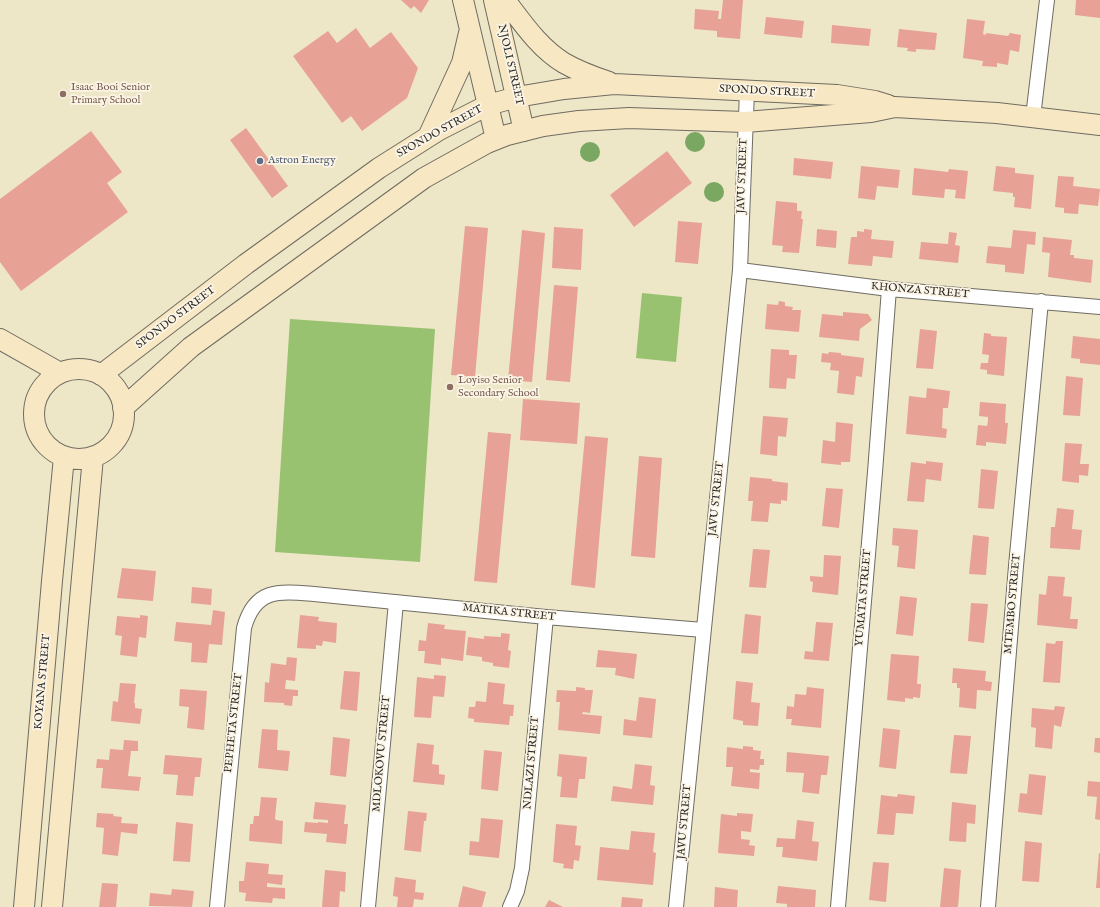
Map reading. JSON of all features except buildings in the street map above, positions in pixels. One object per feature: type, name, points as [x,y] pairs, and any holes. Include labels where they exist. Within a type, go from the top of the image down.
[{"type":"main road","points":[[463,0],[496,139]]},
{"type":"main road","name":"NJOLI STREET","points":[[494,0],[524,131]]},
{"type":"main road","points":[[505,0],[526,28],[551,53],[581,72],[614,84]]},
{"type":"main road","points":[[428,137],[462,63],[470,29]]},
{"type":"main road","name":"SPONDO STREET","points":[[101,375],[252,260],[379,168],[428,137],[488,105],[517,97],[564,88],[614,84],[837,95],[875,101],[895,108]]},
{"type":"main road","name":"SPONDO STREET","points":[[123,408],[191,347],[352,229],[424,178],[456,159],[496,139],[543,126],[578,121],[629,118],[744,122],[871,112],[895,108],[997,113],[1100,125]]},
{"type":"main road","points":[[0,340],[60,373]]},
{"type":"main road","points":[[81,369],[92,371],[101,375],[112,384],[120,395],[124,418],[122,428],[117,438],[107,450],[93,457],[78,459],[64,457],[46,445],[36,427],[34,416],[38,395],[44,386],[60,373],[81,369]]},
{"type":"main road","name":"KOYANA STREET","points":[[24,907],[64,457]]},
{"type":"main road","points":[[52,907],[93,457]]},
{"type":"street","points":[[1033,117],[1047,0]]},
{"type":"street","name":"JAVU STREET","points":[[676,907],[740,270],[744,122],[747,91]]},
{"type":"street","name":"KHONZA STREET","points":[[740,270],[889,289],[1100,307]]},
{"type":"street","name":"YUMATA STREET","points":[[838,907],[889,289]]},
{"type":"street","name":"MTEMBO STREET","points":[[988,907],[1016,566],[1041,301]]},
{"type":"street","name":"PEPHETA STREET","points":[[217,907],[242,648],[247,618],[255,605],[268,595],[285,592],[314,594]]},
{"type":"street","name":"MATIKA STREET","points":[[314,594],[546,617],[704,630]]},
{"type":"street","name":"MDLOKOVU STREET","points":[[368,907],[396,602]]},
{"type":"street","name":"NDLAZI STREET","points":[[510,907],[517,891],[522,868],[546,617]]},
{"type":"green space","points":[[695,132],[702,135],[705,142],[702,149],[695,152],[688,149],[685,142],[688,135]]},
{"type":"green space","points":[[590,142],[597,145],[600,152],[597,159],[590,162],[583,159],[580,152],[583,145]]},
{"type":"green space","points":[[714,182],[721,185],[724,192],[721,199],[714,202],[707,199],[704,192],[707,185]]},
{"type":"green space","points":[[642,293],[682,297],[676,362],[636,358]]},
{"type":"green space","points":[[290,319],[435,329],[420,562],[275,552]]},
{"type":"place","name":"Isaac Booi Senior Primary School","points":[[63,94]]},
{"type":"place","name":"Astron Energy","points":[[260,161]]},
{"type":"place","name":"Loyiso Senior Secondary School","points":[[450,387]]}]
